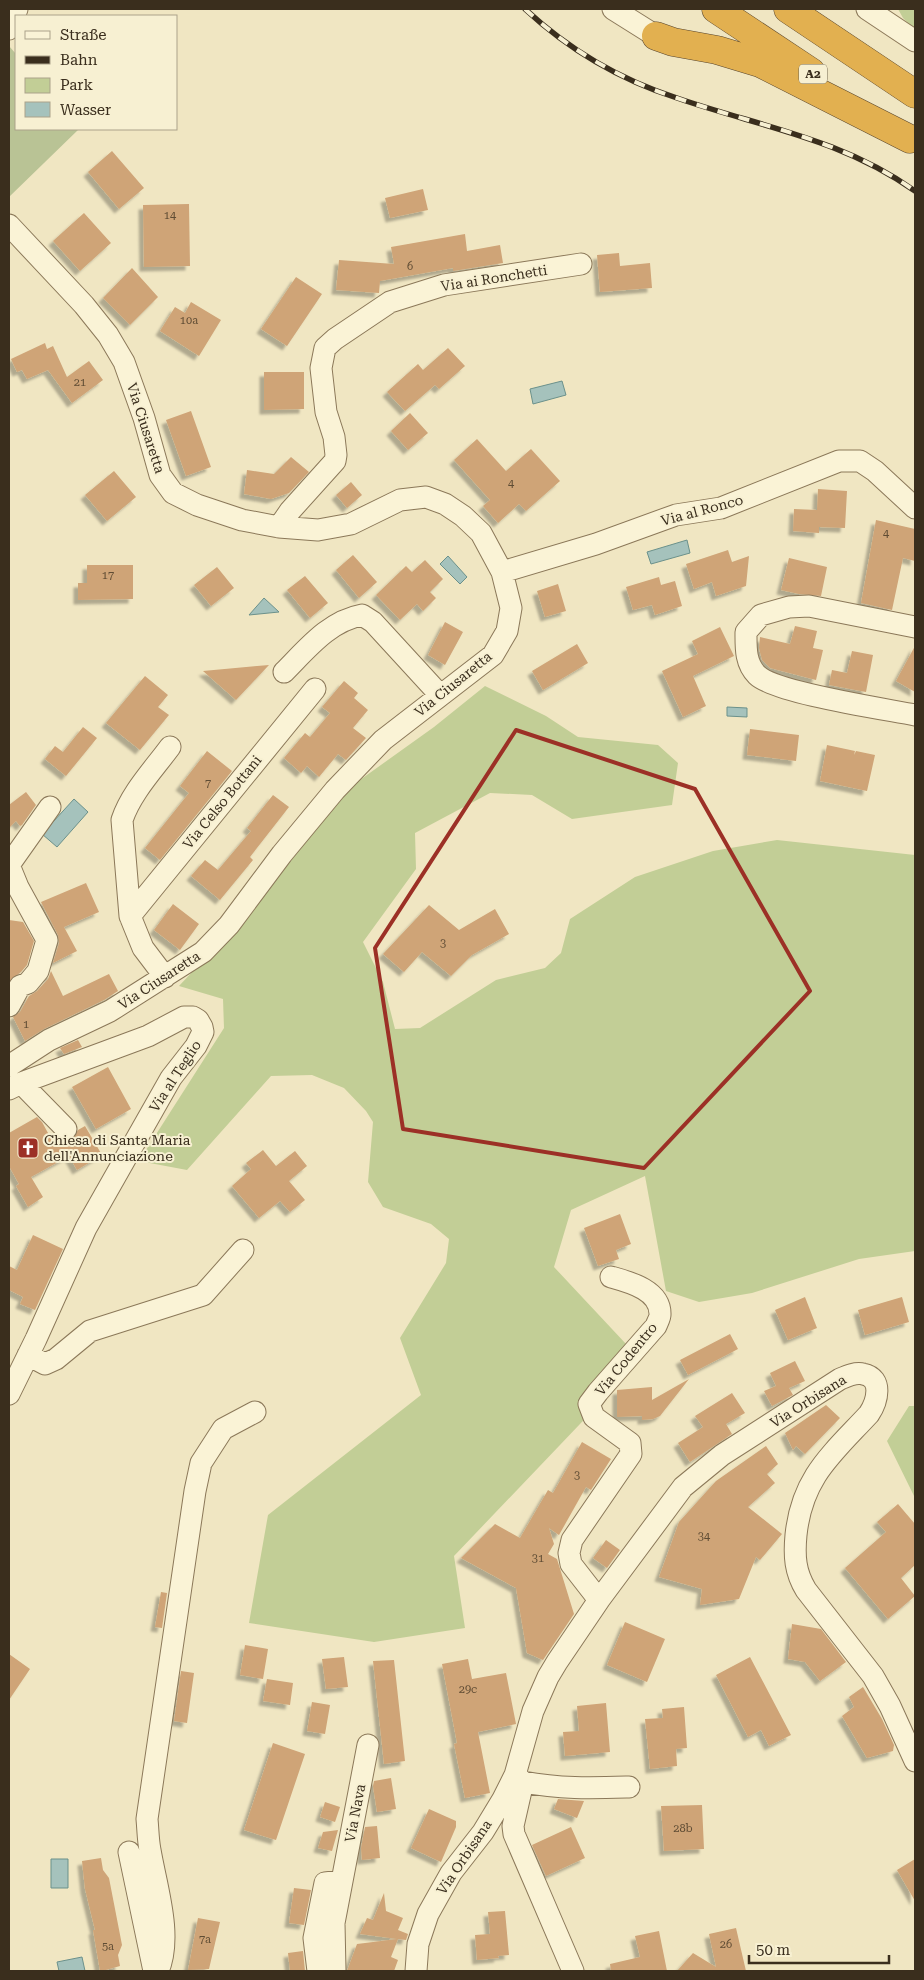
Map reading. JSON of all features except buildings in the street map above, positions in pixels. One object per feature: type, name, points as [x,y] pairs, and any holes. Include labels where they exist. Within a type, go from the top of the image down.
[{"type":"highway","name":"A2","points":[[716,9],[913,141]]},
{"type":"highway","points":[[788,9],[915,94]]},
{"type":"highway","name":"A2","points":[[656,36],[674,42],[717,50],[760,63],[913,141]]},
{"type":"street","points":[[9,29],[17,9]]},
{"type":"street","points":[[613,9],[656,36]]},
{"type":"street","points":[[867,9],[915,41]]},
{"type":"street","name":"Via Ciusaretta","points":[[9,225],[84,305],[108,335],[124,362],[144,418],[160,475],[173,492],[197,505],[242,520],[280,527],[318,530],[351,524],[400,500],[426,497],[445,504],[463,516],[481,533],[502,572],[511,608],[507,631],[493,655],[383,740],[335,790],[282,854],[229,926],[203,952],[110,1011],[49,1040],[13,1079]]},
{"type":"street","name":"Via ai Ronchetti","points":[[280,527],[290,511],[335,461],[334,437],[326,412],[321,368],[326,348],[335,339],[390,302],[444,285],[581,264]]},
{"type":"street","points":[[839,461],[858,453],[865,453],[915,493]]},
{"type":"street","name":"Via al Ronco","points":[[502,572],[596,544],[676,515],[721,508],[839,461],[860,461],[875,471],[915,508]]},
{"type":"street","points":[[915,627],[810,606],[796,606],[761,614],[746,632],[746,656],[757,676],[782,688],[915,715]]},
{"type":"street","points":[[284,672],[318,637],[349,618],[362,615],[374,622],[440,695]]},
{"type":"street","name":"Via Celso Bottani","points":[[130,916],[315,689]]},
{"type":"street","points":[[166,977],[143,948],[130,916],[122,820],[126,808],[170,747]]},
{"type":"street","points":[[9,1006],[20,986],[28,983],[38,970],[47,940],[18,887],[9,865],[50,807]]},
{"type":"street","name":"Via al Teglio","points":[[9,1394],[86,1228],[171,1078],[196,1046],[202,1028],[198,1020],[193,1017],[184,1017],[148,1036],[13,1079]]},
{"type":"street","points":[[13,1079],[66,1129]]},
{"type":"street","points":[[28,1355],[45,1364],[56,1359],[90,1331],[203,1295],[243,1250]]},
{"type":"street","name":"Via Codentro","points":[[600,1600],[571,1564],[569,1553],[572,1540],[631,1454],[630,1443],[594,1417],[589,1404],[656,1326],[660,1315],[655,1299],[637,1285],[611,1277]]},
{"type":"street","name":"Via Orbisana","points":[[573,1971],[514,1834],[513,1826],[519,1778],[533,1711],[548,1678],[600,1600],[683,1487],[722,1455],[840,1379],[862,1373],[870,1376],[876,1384],[878,1393],[875,1404],[869,1414],[814,1476],[803,1497],[798,1516],[794,1550],[796,1568],[806,1590],[873,1676],[890,1706],[915,1761]]},
{"type":"street","points":[[158,1971],[163,1959],[163,1936],[160,1897],[149,1848],[147,1819],[195,1491],[201,1463],[223,1429],[255,1412]]},
{"type":"street","name":"Via Nava","points":[[334,1971],[334,1924],[368,1745]]},
{"type":"street","points":[[519,1778],[553,1788],[629,1787]]},
{"type":"street","name":"Via Orbisana","points":[[416,1971],[418,1944],[428,1914],[451,1873],[483,1832],[519,1778]]},
{"type":"street","points":[[129,1852],[154,1971]]},
{"type":"street","points":[[318,1971],[314,1938],[325,1883],[342,1881]]},
{"type":"highlighted area","points":[[516,730],[695,789],[810,991],[644,1168],[403,1129],[375,948]]},
{"type":"green space","points":[[898,9],[915,9],[915,30],[903,18]]},
{"type":"green space","points":[[9,46],[15,53],[15,130],[78,130],[9,197]]},
{"type":"green space","points":[[485,686],[546,716],[578,737],[658,745],[678,763],[672,805],[572,819],[532,795],[490,793],[415,833],[416,869],[363,942],[383,982],[395,1029],[420,1028],[496,980],[545,968],[561,953],[570,919],[635,877],[713,851],[777,840],[915,855],[915,1251],[859,1259],[752,1293],[699,1302],[666,1291],[645,1176],[571,1210],[554,1267],[641,1360],[454,1556],[465,1628],[374,1642],[249,1623],[268,1515],[421,1395],[400,1338],[446,1263],[449,1239],[431,1224],[383,1207],[368,1182],[373,1122],[366,1111],[344,1088],[312,1075],[271,1076],[187,1170],[139,1161],[224,1028],[223,999],[179,986],[265,894],[346,790],[434,727]]},
{"type":"green space","points":[[909,1406],[915,1406],[915,1498],[887,1441]]},
{"type":"water","points":[[562,381],[566,395],[533,404],[530,389]]},
{"type":"water","points":[[687,540],[690,553],[651,564],[647,552]]},
{"type":"water","points":[[448,556],[467,577],[460,584],[440,564]]},
{"type":"water","points":[[264,598],[279,612],[249,615]]},
{"type":"water","points":[[727,707],[747,708],[747,717],[727,716]]},
{"type":"water","points":[[74,799],[88,812],[57,847],[42,834]]},
{"type":"water","points":[[51,1859],[68,1859],[68,1888],[51,1888]]},
{"type":"water","points":[[82,1957],[85,1971],[59,1971],[57,1962]]},
{"type":"railway","points":[[525,9],[577,50],[636,82],[677,98],[829,146],[887,173],[915,191]]},
{"type":"place","name":"Chiesa di Santa Maria dell'Annunciazione","points":[[28,1148]]}]
